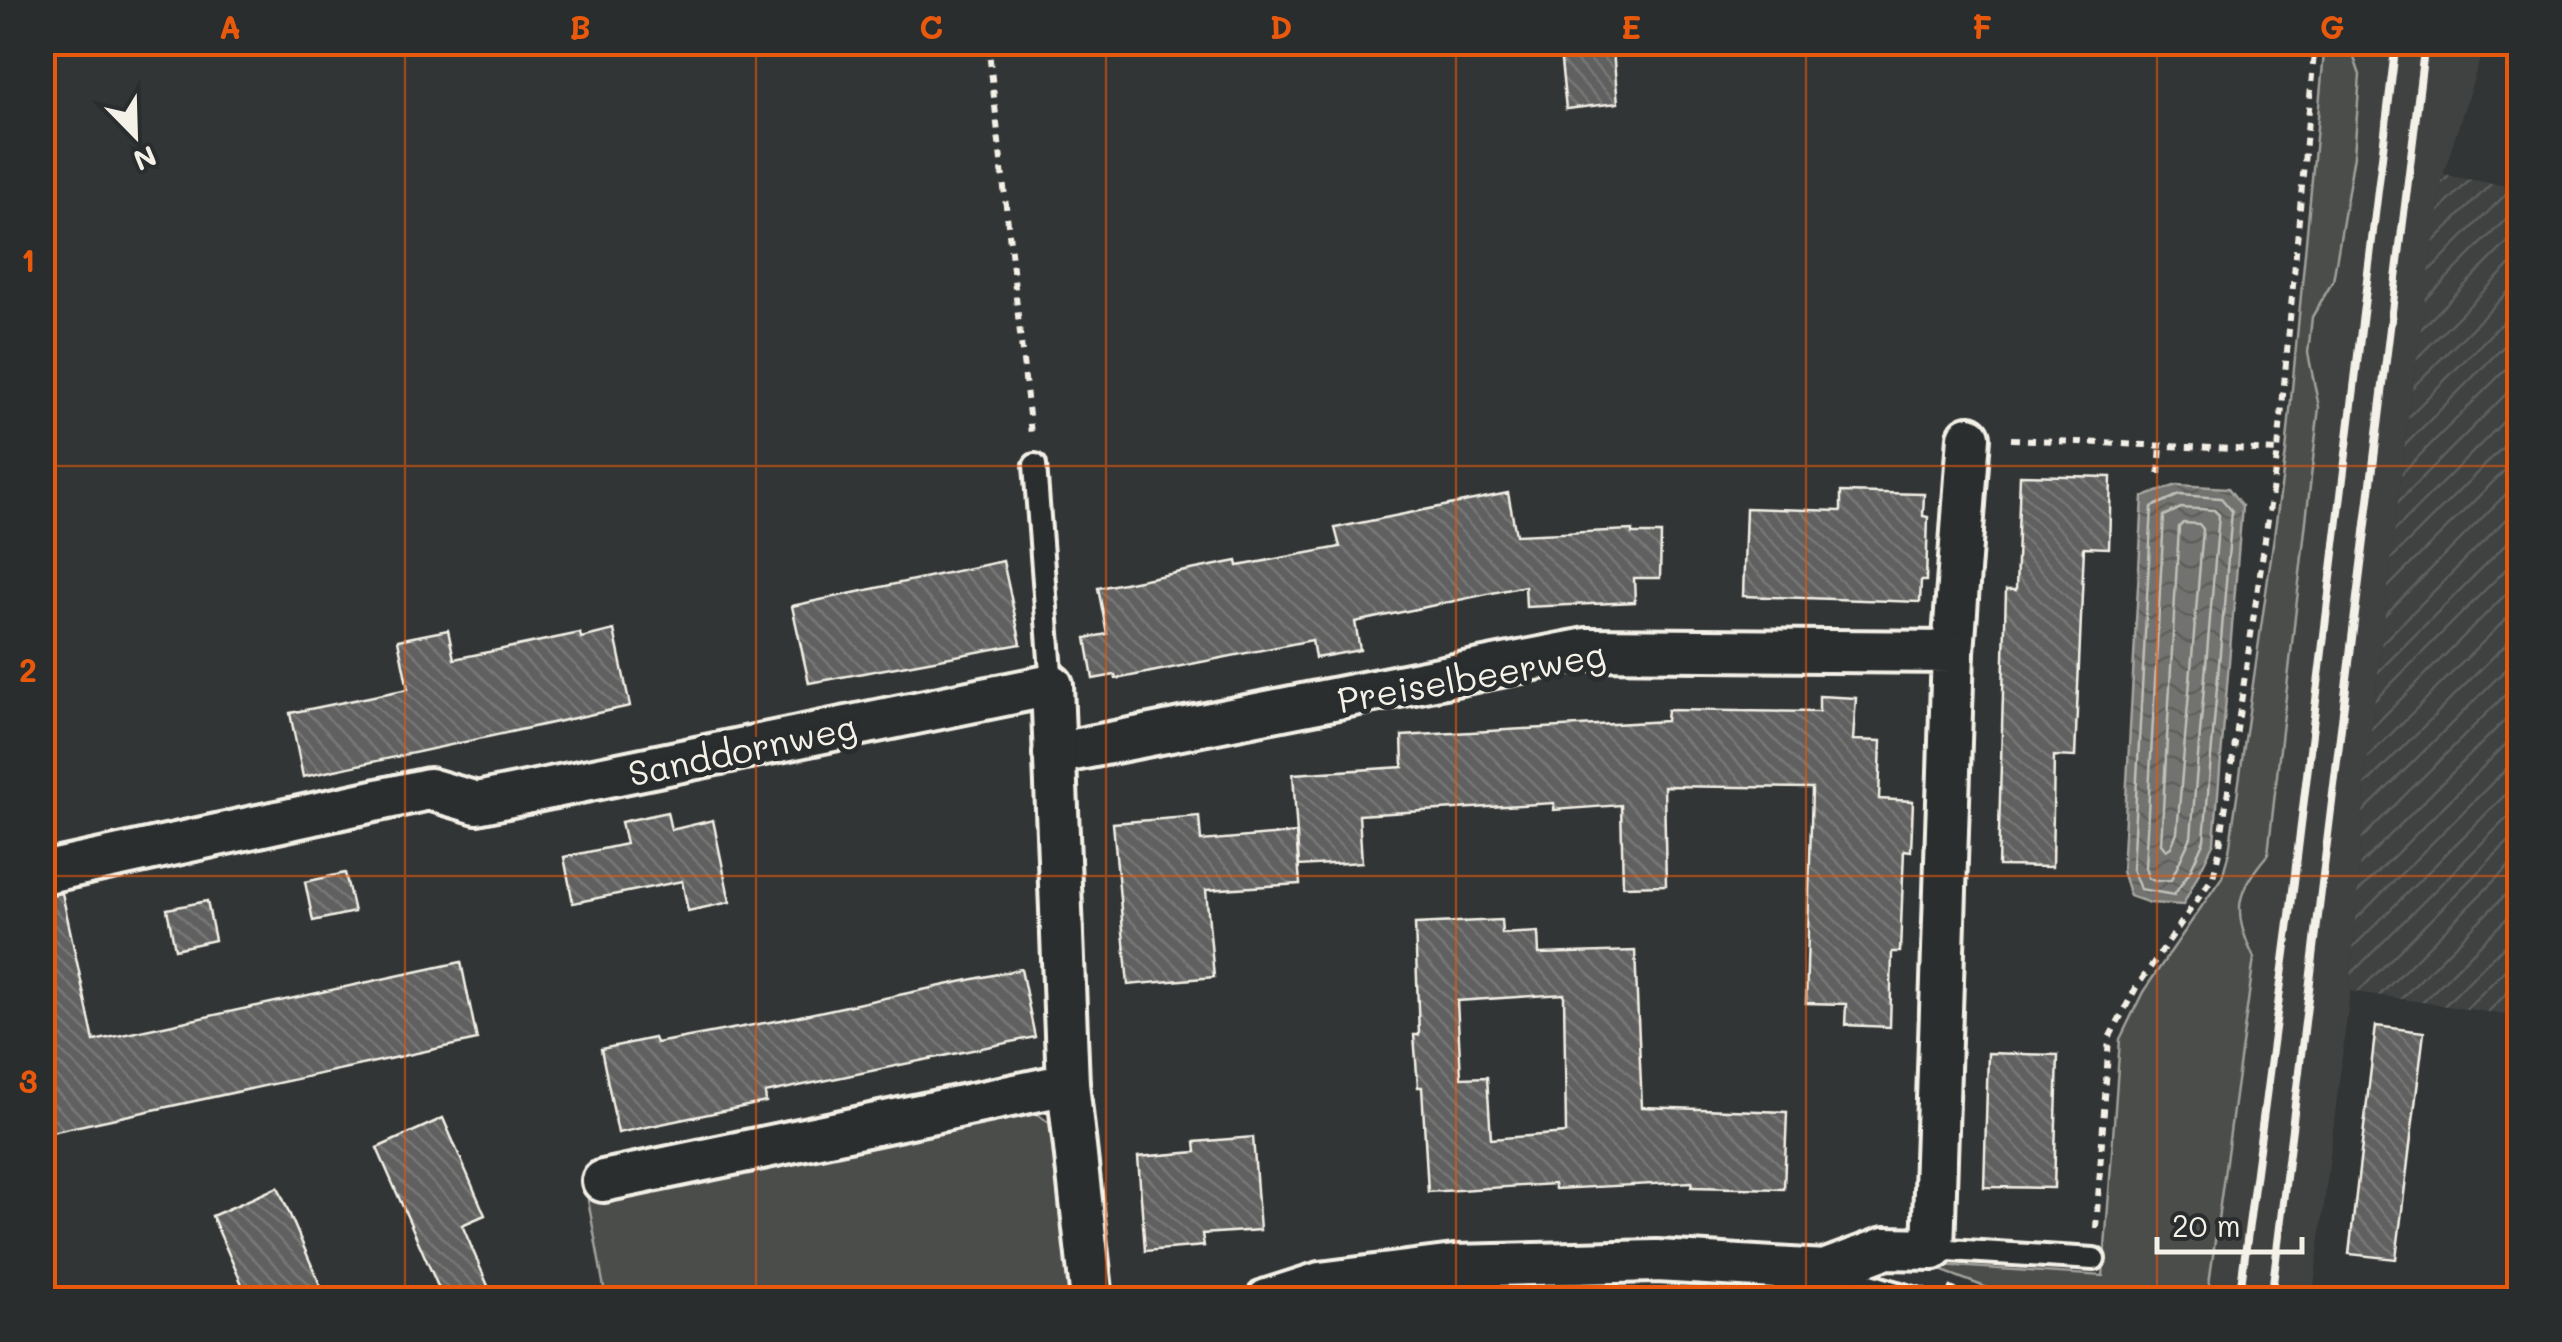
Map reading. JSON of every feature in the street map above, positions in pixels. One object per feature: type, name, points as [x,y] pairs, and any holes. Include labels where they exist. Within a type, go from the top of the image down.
[{"type":"street","points":[[1267,1300],[1320,1283],[1490,1264],[1657,1261],[1824,1271],[1885,1248],[1934,1249],[1953,652],[1970,437]]},
{"type":"street","name":"Preiselbeerweg","points":[[1054,754],[1586,649],[1953,652]]},
{"type":"street","points":[[1052,685],[1068,1084],[1092,1300]]},
{"type":"street","name":"Sanddornweg","points":[[42,873],[429,790],[476,803],[1052,685]]},
{"type":"street","points":[[603,1181],[1068,1084]]},
{"type":"lane","points":[[1035,465],[1052,685]]},
{"type":"lane","points":[[1934,1249],[2094,1259]]},
{"type":"lane","points":[[1824,1271],[1920,1300]]},
{"type":"path","points":[[988,42],[1035,465]]},
{"type":"path","points":[[2094,1259],[2109,1038],[2136,988],[2213,877],[2219,852],[2278,451],[2315,42]]},
{"type":"path","points":[[1970,437],[2278,451]]},
{"type":"path","points":[[2159,474],[2161,446]]},
{"type":"shaded area","points":[[2325,43],[2349,43],[2360,75],[2354,155],[2333,281],[2312,317],[2308,353],[2319,407],[2268,854],[2249,880],[2240,903],[2242,927],[2254,958],[2207,1299],[2017,1299],[1924,1264],[2103,1276],[2120,1039],[2143,992],[2222,877],[2229,852],[2286,452]]},
{"type":"shaded area","points":[[2349,43],[2485,43],[2443,175],[2407,425],[2366,774],[2350,991],[2314,1287],[2316,1299],[2207,1300],[2254,958],[2238,925],[2244,882],[2268,853],[2319,407],[2308,353],[2312,317],[2333,281],[2354,155],[2360,75]]},
{"type":"shaded area","points":[[2443,175],[2519,188],[2519,1017],[2350,991],[2366,774],[2407,425]]},
{"type":"shaded area","points":[[1029,1108],[1060,1131],[1073,1299],[606,1299],[588,1200]]},
{"type":"water","points":[[2177,485],[2228,488],[2242,506],[2214,842],[2183,905],[2150,903],[2130,896],[2122,871],[2143,497]]},
{"type":"building","points":[[1559,42],[1612,42],[1618,103],[1566,109]]},
{"type":"building","points":[[2020,475],[2111,477],[2109,548],[2084,547],[2075,757],[2054,756],[2052,867],[1998,866],[2006,590],[2016,590]]},
{"type":"building","points":[[1841,492],[1924,494],[1923,516],[1928,517],[1926,581],[1921,581],[1920,602],[1743,596],[1746,508],[1841,511]]},
{"type":"building","points":[[1508,493],[1516,535],[1632,530],[1632,534],[1661,534],[1660,578],[1634,578],[1635,602],[1526,607],[1525,586],[1355,622],[1360,650],[1315,658],[1312,640],[1116,679],[1115,675],[1093,679],[1086,638],[1107,634],[1098,588],[1237,561],[1238,566],[1340,547],[1335,528]]},
{"type":"building","points":[[1003,561],[1021,644],[809,683],[792,606]]},
{"type":"building","points":[[448,630],[454,659],[580,633],[581,638],[614,630],[630,706],[303,777],[290,713],[408,689],[398,640]]},
{"type":"building","points":[[1819,696],[1856,698],[1853,740],[1881,741],[1879,799],[1913,801],[1911,851],[1904,850],[1900,952],[1892,952],[1890,1027],[1845,1025],[1846,1004],[1806,1003],[1812,788],[1664,786],[1666,885],[1623,886],[1621,805],[1554,810],[1554,803],[1359,815],[1362,862],[1299,866],[1293,774],[1403,767],[1402,736],[1666,721],[1667,710],[1819,712]]},
{"type":"building","points":[[667,812],[671,830],[713,820],[730,902],[688,911],[682,881],[573,903],[564,857],[626,844],[621,822]]},
{"type":"building","points":[[1199,816],[1201,841],[1296,833],[1300,884],[1206,890],[1214,977],[1128,985],[1113,823]]},
{"type":"building","points":[[345,873],[354,912],[313,921],[305,882]]},
{"type":"building","points":[[62,893],[94,1041],[461,962],[477,1040],[42,1134],[42,896]]},
{"type":"building","points":[[207,901],[215,940],[175,949],[167,909]]},
{"type":"building","points":[[1501,920],[1502,934],[1538,932],[1539,954],[1635,951],[1642,1107],[1787,1112],[1784,1189],[1691,1187],[1692,1182],[1555,1189],[1554,1184],[1428,1192],[1422,1087],[1418,1087],[1414,1035],[1419,1035],[1415,924]],"holes":[[[1564,994],[1566,1133],[1491,1139],[1487,1077],[1461,1078],[1457,1001]]]},
{"type":"building","points":[[1021,969],[1035,1037],[765,1093],[766,1102],[618,1133],[601,1049],[781,1020]]},
{"type":"building","points":[[2376,1026],[2424,1032],[2396,1259],[2349,1254]]},
{"type":"building","points":[[1988,1053],[2058,1055],[2054,1188],[1984,1187]]},
{"type":"building","points":[[443,1118],[485,1215],[462,1225],[494,1300],[444,1300],[377,1148]]},
{"type":"building","points":[[1253,1137],[1260,1230],[1202,1234],[1204,1246],[1145,1251],[1138,1157],[1196,1152],[1195,1142]]},
{"type":"building","points":[[278,1187],[321,1287],[292,1300],[249,1300],[212,1216]]},
{"type":"railway","points":[[2239,1300],[2396,42]]},
{"type":"railway","points":[[2271,1300],[2425,42]]}]
